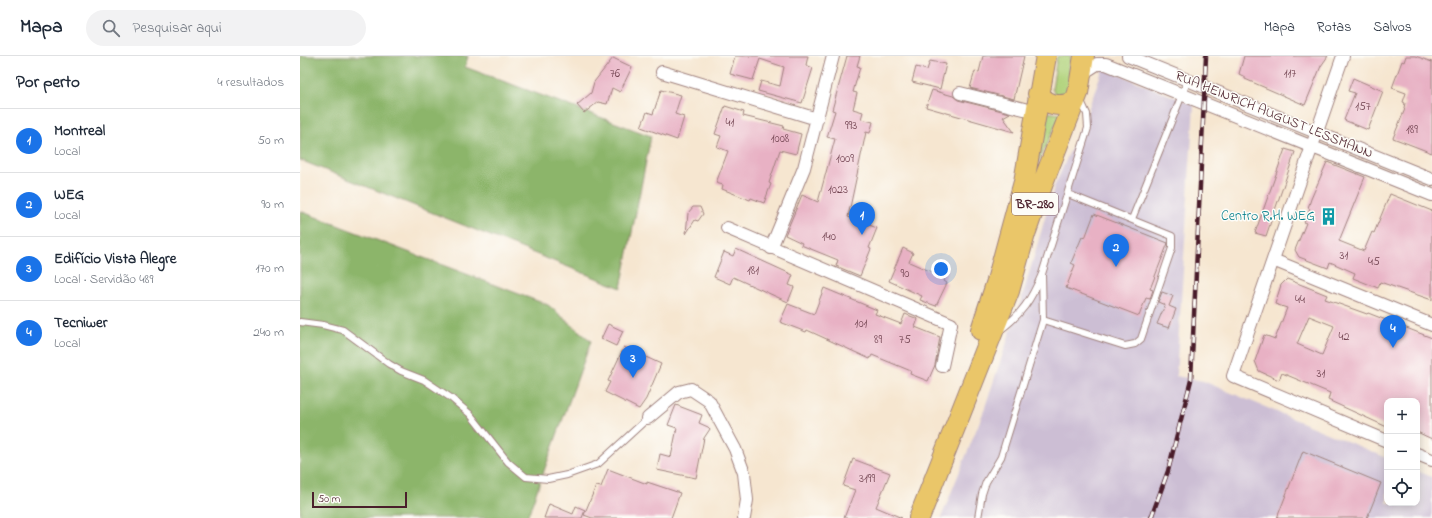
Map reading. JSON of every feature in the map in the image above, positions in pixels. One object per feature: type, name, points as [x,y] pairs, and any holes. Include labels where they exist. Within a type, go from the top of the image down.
[{"type":"highway","name":"BR-280","points":[[905,518],[955,402],[997,281],[1024,182],[1046,56]]},
{"type":"highway","name":"BR-280","points":[[919,518],[1009,291],[1025,234],[1076,97],[1083,64]]},
{"type":"highway","points":[[1037,103],[1044,101],[1056,106],[1063,106],[1076,97]]},
{"type":"street","points":[[771,248],[796,190],[817,119],[833,56]]},
{"type":"street","name":"RUA HEINRICH AUGUST LESSMANN","points":[[1128,56],[1432,178]]},
{"type":"street","points":[[1343,56],[1233,376],[1384,440]]},
{"type":"street","name":"RUA HEINRICH AUGUST LESSMANN","points":[[1083,64],[1106,64],[1432,195]]},
{"type":"street","points":[[662,72],[817,119]]},
{"type":"street","points":[[960,93],[1037,103]]},
{"type":"street","points":[[727,228],[951,324],[942,366]]},
{"type":"street","points":[[1272,260],[1432,325]]},
{"type":"street","points":[[648,418],[679,392],[691,390],[709,401],[735,449],[744,473],[747,500],[744,518]]},
{"type":"street","points":[[1420,455],[1432,460]]},
{"type":"lane","points":[[1132,219],[1188,80]]},
{"type":"lane","points":[[992,337],[1014,321],[1023,311],[1032,297],[1042,274],[1088,128],[1087,114],[1076,97]]},
{"type":"lane","points":[[1043,320],[1124,346],[1135,344],[1141,339],[1173,240],[1172,236],[1068,194]]},
{"type":"lane","points":[[978,518],[982,494],[986,482],[1001,457],[1043,320],[1042,274]]},
{"type":"lane","points":[[300,322],[323,324],[343,330],[389,364],[401,371],[424,380],[451,398],[470,414],[508,462],[526,477],[548,479],[568,475],[598,464],[648,418]]},
{"type":"shaded area","points":[[1103,68],[1194,105],[1176,376],[1203,381],[1384,457],[1384,506],[1420,506],[1420,472],[1432,477],[1432,518],[941,518],[983,413],[1023,294],[1054,187],[1086,115]]},
{"type":"green space","points":[[300,56],[468,56],[465,67],[651,136],[621,288],[300,160]]},
{"type":"green space","points":[[1057,56],[1071,56],[1069,69],[1072,87],[1065,96],[1056,95],[1052,89]]},
{"type":"green space","points":[[1044,112],[1061,114],[1037,165]]},
{"type":"green space","points":[[300,211],[548,305],[591,341],[527,518],[300,518]]},
{"type":"building","points":[[735,56],[808,56],[806,65],[813,68],[802,103],[758,91],[761,81],[780,86],[784,67],[760,59],[753,80],[730,74]]},
{"type":"building","points":[[847,56],[860,56],[857,66],[860,67],[853,92],[857,93],[853,109],[863,112],[861,119],[873,122],[870,133],[866,132],[848,217],[877,228],[869,248],[871,249],[860,276],[836,266],[838,260],[801,245],[802,243],[785,235],[802,195],[818,202],[835,139],[827,137],[835,111],[832,110]]},
{"type":"building","points":[[983,56],[1024,56],[1014,99],[970,88],[975,71],[979,72]]},
{"type":"building","points":[[1244,56],[1328,56],[1321,66],[1305,105],[1245,79],[1245,77],[1239,74]]},
{"type":"building","points":[[1406,56],[1415,56],[1432,62],[1432,153],[1393,138],[1405,109],[1405,103],[1403,102],[1406,93],[1392,88],[1402,61],[1404,62]]},
{"type":"building","points":[[613,58],[632,67],[620,92],[612,88],[607,104],[598,102],[584,113],[577,105],[591,93],[594,82]]},
{"type":"building","points":[[930,61],[946,64],[940,89],[912,82],[916,67],[927,70]]},
{"type":"building","points":[[1353,78],[1383,91],[1368,130],[1344,120],[1355,93],[1348,91]]},
{"type":"building","points":[[661,90],[681,95],[675,114],[684,117],[677,140],[641,127],[647,112],[653,114]]},
{"type":"building","points":[[932,90],[953,96],[958,100],[1010,113],[1003,117],[1014,132],[926,107]]},
{"type":"building","points":[[725,106],[744,112],[743,116],[784,126],[783,129],[801,134],[796,154],[780,150],[769,183],[771,184],[764,203],[751,198],[750,200],[722,189],[723,185],[716,183],[728,151],[717,147],[721,136],[715,134]]},
{"type":"building","points":[[1285,149],[1295,152],[1266,236],[1255,233]]},
{"type":"building","points":[[1327,162],[1365,177],[1339,241],[1364,251],[1372,232],[1374,233],[1390,194],[1432,211],[1432,300],[1380,282],[1378,288],[1353,278],[1355,273],[1330,262],[1328,268],[1299,257],[1295,250],[1306,223],[1304,222],[1310,209],[1308,208],[1311,199]]},
{"type":"building","points":[[693,207],[700,207],[703,214],[698,221],[695,220],[686,234],[688,213]]},
{"type":"building","points":[[1094,214],[1168,243],[1150,289],[1153,290],[1150,299],[1146,298],[1139,316],[1066,288],[1075,265],[1071,263],[1082,237],[1085,238]]},
{"type":"building","points":[[903,248],[913,253],[909,262],[932,272],[936,263],[948,269],[944,281],[947,283],[936,306],[920,300],[922,296],[889,281]]},
{"type":"building","points":[[736,249],[793,275],[789,285],[794,287],[788,302],[733,277],[730,284],[714,277],[724,252],[733,256]]},
{"type":"building","points":[[1287,279],[1327,295],[1325,299],[1367,314],[1368,313],[1432,338],[1432,439],[1420,433],[1420,398],[1384,398],[1384,426],[1328,400],[1330,393],[1282,373],[1279,380],[1259,371],[1255,361],[1264,335],[1275,339],[1287,308],[1275,304],[1281,285]],"holes":[[[1309,316],[1334,326],[1322,355],[1297,344]]]},
{"type":"building","points":[[824,288],[877,310],[875,314],[901,324],[905,314],[918,319],[915,327],[940,337],[935,365],[928,381],[910,374],[911,371],[872,355],[870,359],[807,330],[806,332],[780,322],[788,304],[814,314]]},
{"type":"building","points":[[1162,292],[1173,296],[1169,306],[1176,309],[1169,328],[1157,324],[1165,305],[1158,302]]},
{"type":"building","points":[[608,324],[623,331],[616,346],[601,339]]},
{"type":"building","points":[[624,347],[661,364],[646,399],[639,409],[605,392],[610,382],[608,381]]},
{"type":"building","points":[[676,405],[702,415],[699,423],[710,429],[704,438],[696,478],[657,470],[660,454],[671,457],[677,428],[668,425]]},
{"type":"building","points":[[1303,451],[1381,483],[1367,518],[1277,518]]},
{"type":"building","points":[[853,459],[890,473],[876,507],[902,518],[844,518],[855,490],[843,486]]},
{"type":"building","points":[[608,469],[647,484],[647,482],[680,493],[671,518],[592,518],[584,515],[596,486],[601,487]]},
{"type":"building","points":[[549,504],[573,514],[576,506],[585,510],[582,518],[544,518]]},
{"type":"railway","points":[[1151,518],[1168,471],[1191,380],[1206,56]]},
{"type":"place","name":"Centro R.H. WEG","points":[[1328,216]]},
{"type":"place","name":"Montreal","points":[[862,235]]},
{"type":"place","name":"WEG","points":[[1116,267]]},
{"type":"place","name":"Tecniwer","points":[[1393,348]]},
{"type":"place","name":"Edifício Vista Alegre","points":[[633,378]]}]
